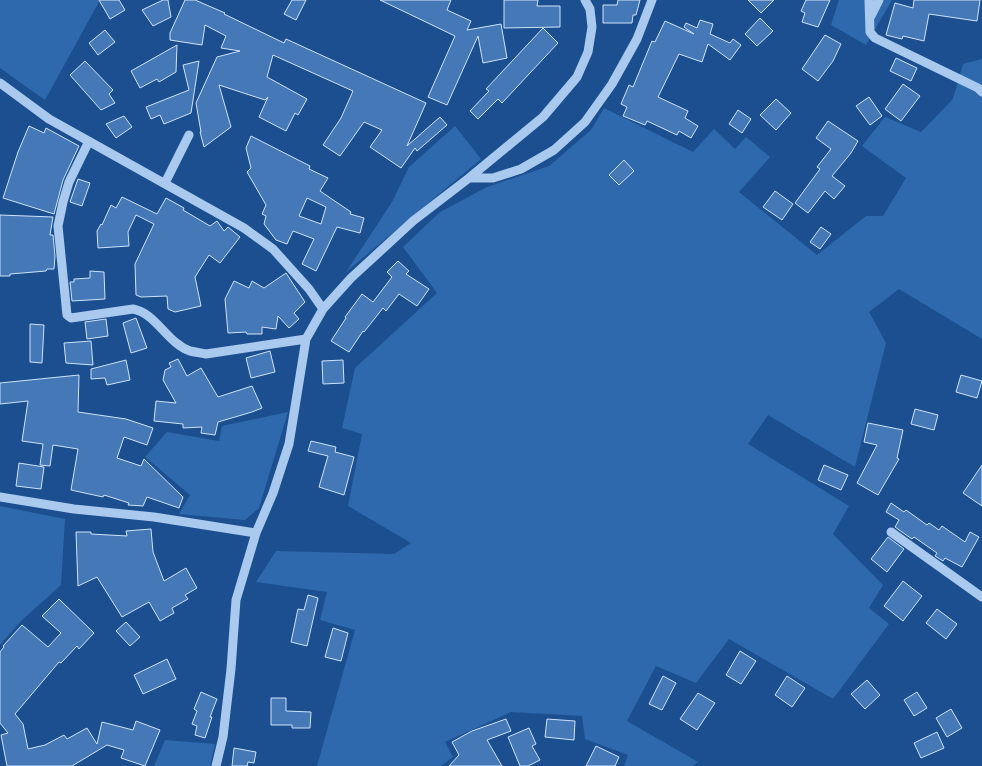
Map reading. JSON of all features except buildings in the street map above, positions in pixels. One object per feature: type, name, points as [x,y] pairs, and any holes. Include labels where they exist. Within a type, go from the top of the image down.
[{"type":"street","points":[[216,766],[230,678],[236,600],[256,533],[289,444],[306,339],[323,309],[351,278],[413,221],[543,117],[577,77],[588,52],[592,28],[590,9],[585,0]]},
{"type":"street","points":[[469,178],[493,178],[521,169],[554,150],[585,122],[612,84],[637,39],[652,0]]},
{"type":"street","points":[[869,0],[870,32],[874,38],[978,88],[982,92]]},
{"type":"street","points":[[869,18],[879,0]]},
{"type":"street","points":[[0,83],[49,119],[244,228],[273,249],[309,289],[323,309]]},
{"type":"street","points":[[165,183],[188,135]]},
{"type":"street","points":[[89,141],[69,182],[62,202],[58,226],[67,315],[71,318],[133,309],[142,310],[178,344],[189,350],[206,354],[306,339]]},
{"type":"street","points":[[0,497],[74,509],[154,517],[256,533]]},
{"type":"street","points":[[891,532],[982,597]]},
{"type":"shaded area","points":[[0,0],[100,0],[45,100],[0,68]]},
{"type":"shaded area","points":[[839,0],[892,0],[866,45],[831,25]]},
{"type":"shaded area","points":[[982,59],[982,339],[899,289],[869,312],[886,343],[855,467],[768,415],[748,444],[849,506],[833,534],[883,585],[869,608],[889,624],[833,699],[729,639],[696,683],[656,666],[627,721],[698,762],[693,766],[624,766],[628,755],[585,739],[582,716],[511,712],[445,742],[453,757],[441,766],[317,766],[355,630],[320,620],[327,592],[256,582],[276,551],[394,554],[411,543],[348,506],[362,434],[342,428],[355,368],[437,293],[403,247],[440,212],[487,187],[549,166],[591,130],[604,108],[693,152],[714,129],[735,149],[746,137],[770,157],[739,192],[817,255],[866,216],[883,216],[906,178],[862,146],[885,117],[921,132],[953,99],[963,64]]},
{"type":"shaded area","points":[[455,126],[481,159],[346,272],[392,202],[409,167]]},
{"type":"shaded area","points":[[288,412],[259,508],[245,520],[179,514],[190,495],[145,457],[167,432],[219,441],[222,426]]},
{"type":"shaded area","points":[[0,506],[65,519],[61,585],[20,622],[0,645]]},
{"type":"shaded area","points":[[165,740],[215,744],[210,766],[154,766]]}]
